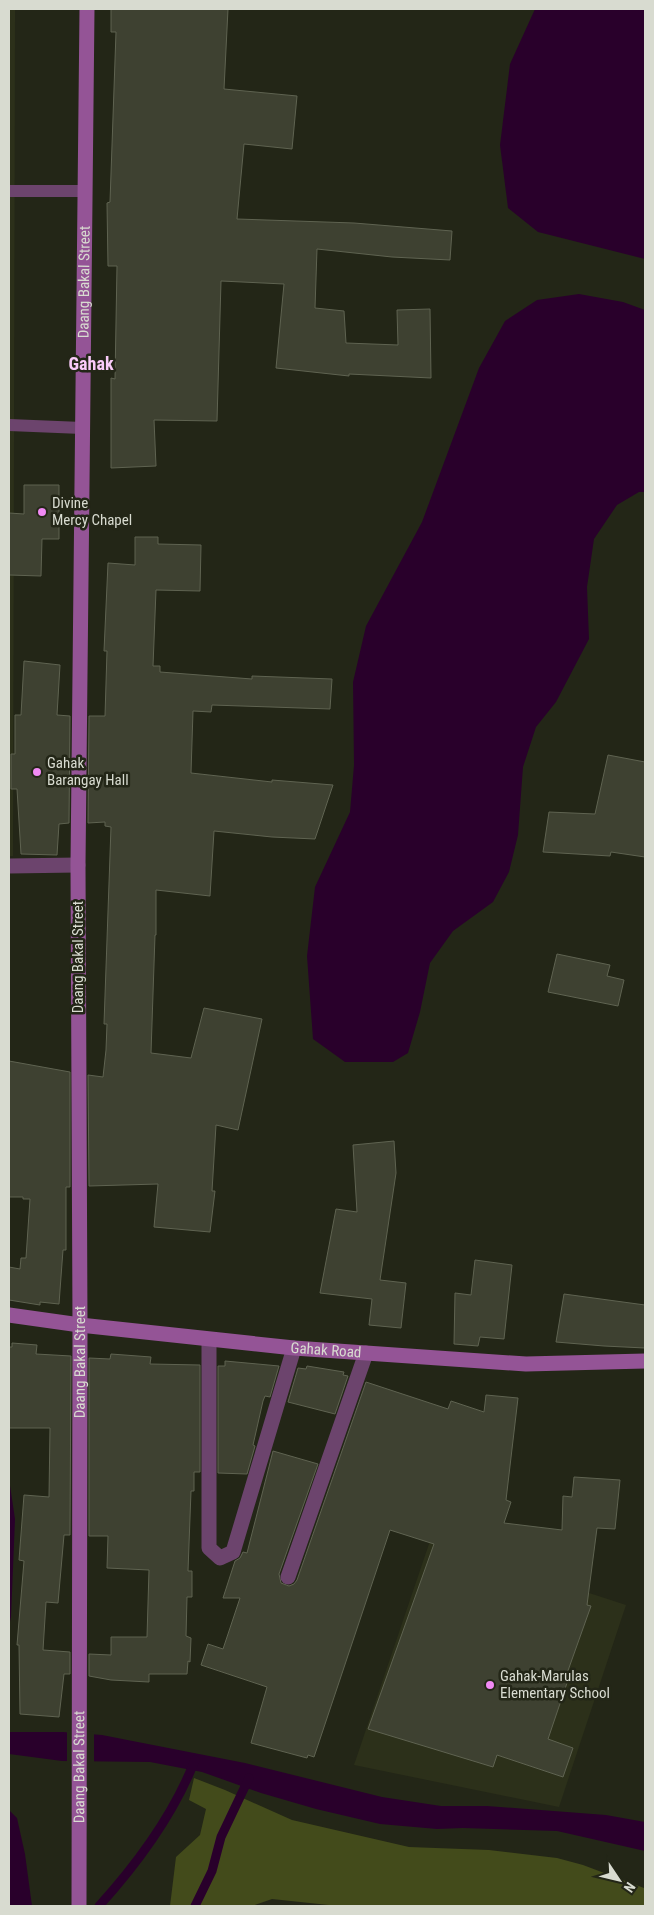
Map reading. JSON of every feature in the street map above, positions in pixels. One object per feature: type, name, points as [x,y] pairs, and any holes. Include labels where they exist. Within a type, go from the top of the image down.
[{"type":"street","name":"Daang Bakal Street","points":[[79,1906],[80,1325],[78,865],[87,9]]},
{"type":"street","points":[[9,866],[78,865]]},
{"type":"street","name":"Gahak Road","points":[[9,1315],[208,1340],[294,1348],[526,1364],[645,1361]]},
{"type":"street","points":[[208,1340],[209,1548],[220,1558],[232,1552],[294,1348]]},
{"type":"street","points":[[288,1576],[366,1353]]},
{"type":"lane","points":[[9,190],[85,191]]},
{"type":"lane","points":[[9,425],[82,428]]},
{"type":"shaded area","points":[[9,9],[15,9],[13,856],[9,856]]},
{"type":"shaded area","points":[[535,9],[645,9],[645,259],[538,232],[508,208],[500,145],[510,64]]},
{"type":"shaded area","points":[[579,294],[623,302],[645,310],[645,492],[639,492],[617,505],[594,539],[587,587],[589,639],[556,702],[536,727],[523,767],[518,835],[509,872],[493,902],[453,931],[430,963],[420,1012],[408,1053],[393,1062],[345,1062],[313,1039],[307,956],[315,887],[350,812],[354,765],[353,682],[366,626],[422,522],[479,368],[505,321],[537,300]]},
{"type":"shaded area","points":[[9,1479],[15,1519],[9,1626]]},
{"type":"shaded area","name":"Gahak-Marulas Elementary School","points":[[430,1541],[626,1605],[559,1807],[354,1765]]},
{"type":"shaded area","points":[[9,1732],[63,1732],[102,1735],[245,1763],[382,1797],[441,1806],[487,1806],[606,1815],[645,1822],[645,1851],[557,1831],[437,1829],[380,1824],[316,1809],[261,1793],[202,1772],[150,1762],[62,1761],[9,1754]]},
{"type":"shaded area","points":[[9,1810],[17,1818],[25,1854],[32,1906],[9,1906]]},
{"type":"green space","points":[[194,1778],[292,1820],[409,1847],[489,1850],[557,1858],[583,1865],[644,1888],[645,1906],[338,1906],[272,1899],[252,1906],[170,1906],[176,1857],[200,1835],[206,1809],[189,1800]]},
{"type":"pier","points":[[67,1730],[94,1732],[94,1764],[67,1764]]},
{"type":"building","points":[[111,9],[228,9],[224,89],[297,96],[292,149],[244,144],[237,219],[354,223],[452,231],[450,260],[392,257],[317,249],[315,308],[344,311],[346,343],[398,345],[397,310],[430,309],[431,378],[349,374],[349,376],[276,368],[284,284],[221,281],[217,421],[154,420],[156,466],[111,468],[111,378],[115,379],[117,266],[108,266],[107,203],[110,202],[116,32],[111,32]]},
{"type":"building","points":[[24,485],[59,485],[59,539],[42,539],[41,576],[9,575],[9,513],[24,514]]},
{"type":"building","points":[[135,537],[158,537],[158,544],[201,545],[200,591],[156,590],[153,666],[160,666],[160,672],[252,679],[252,676],[332,679],[330,709],[212,705],[211,712],[193,711],[191,773],[272,782],[272,780],[333,785],[315,839],[214,831],[210,896],[156,890],[151,1053],[191,1058],[204,1008],[262,1019],[238,1130],[216,1125],[212,1191],[215,1191],[210,1232],[154,1227],[158,1184],[89,1186],[88,1075],[103,1077],[106,1050],[107,1024],[104,1024],[111,827],[105,826],[105,822],[88,823],[89,716],[105,716],[107,651],[104,651],[108,563],[135,565]]},
{"type":"building","points":[[24,661],[60,665],[57,715],[70,716],[69,823],[59,824],[57,855],[21,854],[17,789],[11,789],[11,754],[15,754],[15,715],[21,715]]},
{"type":"building","points":[[608,755],[645,762],[645,857],[611,852],[610,856],[543,852],[549,812],[595,814]]},
{"type":"building","points":[[557,954],[610,965],[607,976],[624,980],[618,1006],[548,992]]},
{"type":"building","points":[[9,1061],[70,1072],[70,1187],[66,1187],[66,1250],[63,1250],[59,1304],[40,1302],[40,1305],[9,1300],[9,1267],[20,1269],[21,1258],[26,1258],[30,1199],[9,1197]]},
{"type":"building","points":[[394,1141],[396,1173],[380,1280],[406,1283],[401,1328],[369,1325],[372,1299],[320,1293],[336,1209],[357,1212],[353,1145]]},
{"type":"building","points":[[475,1260],[512,1265],[504,1339],[480,1337],[478,1346],[454,1344],[455,1293],[471,1295]]},
{"type":"building","points":[[564,1294],[645,1305],[645,1348],[556,1342]]},
{"type":"building","points":[[12,1343],[37,1345],[36,1354],[71,1356],[70,1535],[64,1535],[58,1603],[46,1602],[43,1650],[70,1652],[70,1674],[64,1674],[59,1717],[20,1714],[19,1645],[17,1645],[24,1561],[19,1560],[24,1495],[49,1497],[50,1428],[9,1428],[9,1347],[12,1347]]},
{"type":"building","points":[[111,1354],[151,1357],[150,1364],[200,1365],[200,1472],[194,1472],[194,1491],[191,1491],[188,1571],[192,1571],[192,1597],[187,1597],[186,1636],[191,1638],[190,1662],[188,1661],[187,1674],[149,1674],[149,1682],[111,1680],[89,1676],[89,1654],[111,1655],[111,1637],[147,1637],[149,1570],[107,1568],[108,1536],[89,1536],[89,1358],[110,1359]]},
{"type":"building","points":[[225,1361],[279,1366],[270,1397],[265,1396],[263,1401],[253,1445],[255,1446],[247,1474],[218,1473],[218,1366],[225,1366]]},
{"type":"building","points":[[307,1366],[344,1372],[343,1375],[348,1376],[335,1414],[288,1402],[298,1368],[306,1369]]},
{"type":"building","points":[[366,1382],[448,1409],[451,1401],[484,1412],[486,1395],[518,1398],[506,1500],[511,1502],[504,1523],[562,1530],[563,1496],[572,1497],[574,1477],[620,1480],[615,1529],[597,1528],[587,1605],[591,1606],[565,1679],[568,1680],[548,1739],[573,1748],[563,1777],[497,1755],[493,1767],[368,1729],[434,1544],[390,1530],[314,1757],[308,1755],[307,1758],[251,1743],[267,1687],[201,1665],[208,1644],[223,1649],[240,1598],[223,1598],[235,1561],[240,1558],[243,1552],[247,1553],[273,1451],[318,1464],[279,1574],[281,1583],[289,1586],[297,1580]]},
{"type":"waterway","points":[[99,1906],[128,1873],[166,1819],[195,1760]]},
{"type":"waterway","points":[[195,1906],[212,1871],[221,1837],[249,1778]]},
{"type":"place","name":"Divine Mercy Chapel","points":[[42,512]]},
{"type":"place","name":"Gahak Barangay Hall","points":[[37,772]]},
{"type":"place","name":"Gahak-Marulas Elementary School","points":[[490,1685]]},
{"type":"district","name":"Gahak","points":[[91,364]]}]
